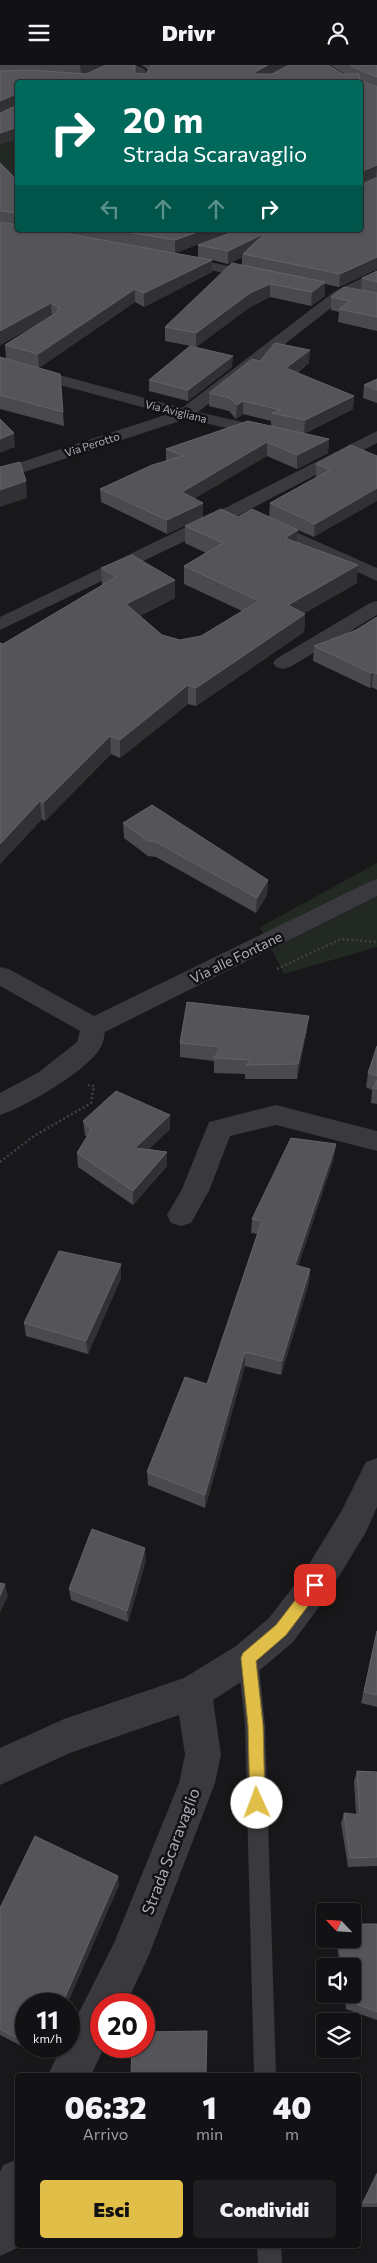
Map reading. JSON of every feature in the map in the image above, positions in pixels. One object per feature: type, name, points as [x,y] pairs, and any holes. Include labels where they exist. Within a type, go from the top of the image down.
[{"type":"street","points":[[130,65],[141,71],[144,76],[142,80]]},
{"type":"street","points":[[176,259],[202,249]]},
{"type":"street","points":[[157,255],[277,280]]},
{"type":"street","points":[[185,414],[340,294],[377,275]]},
{"type":"street","points":[[322,290],[358,297]]},
{"type":"street","name":"Via Avigliana","points":[[0,364],[185,414],[287,437]]},
{"type":"street","name":"Via Perotto","points":[[0,475],[185,414]]},
{"type":"street","points":[[0,625],[235,510],[377,436]]},
{"type":"street","points":[[324,445],[354,448],[377,458]]},
{"type":"street","points":[[235,510],[377,575]]},
{"type":"street","points":[[283,663],[377,607]]},
{"type":"street","name":"Via alle Fontane","points":[[94,1027],[377,887]]},
{"type":"street","points":[[0,975],[94,1027],[89,1046],[48,1079],[0,1105]]},
{"type":"street","points":[[181,1215],[195,1191],[219,1129],[276,1115],[377,1141]]},
{"type":"street","points":[[0,1767],[64,1737],[194,1692],[248,1658],[281,1630],[315,1585],[354,1521],[377,1472]]},
{"type":"street","name":"Strada Scaravaglio","points":[[110,1993],[129,1955],[197,1783],[203,1755],[194,1692]]},
{"type":"street","points":[[70,2073],[90,2033]]},
{"type":"street","points":[[0,2234],[15,2189]]},
{"type":"lane","points":[[248,1658],[255,1725],[265,2073]]},
{"type":"lane","points":[[269,2248],[270,2263]]},
{"type":"path","points":[[0,1163],[34,1136],[91,1103],[94,1086],[66,1081],[68,1062]]},
{"type":"shaded area","points":[[15,113],[15,137],[0,122]]},
{"type":"shaded area","points":[[15,140],[15,206],[0,189],[0,145]]},
{"type":"shaded area","points":[[377,863],[377,947],[284,974],[260,927]]},
{"type":"building","points":[[106,65],[135,65],[134,73],[146,74],[151,65],[268,65],[255,72],[257,74],[272,74],[289,65],[328,65],[343,74],[359,74],[360,80],[15,80],[15,94],[0,101],[0,71],[31,70],[86,74]]},
{"type":"building","points":[[350,65],[377,65],[377,77],[360,70]]},
{"type":"building","points":[[363,82],[377,87],[377,165],[363,171]]},
{"type":"building","points":[[15,106],[15,128],[0,133],[0,113]]},
{"type":"building","points":[[0,163],[15,178],[15,213],[0,211]]},
{"type":"building","points":[[377,178],[377,257],[340,274],[243,254],[265,233],[228,251],[198,245],[233,232],[363,232],[363,184]]},
{"type":"building","points":[[0,222],[15,224],[15,232],[58,232],[212,260],[144,293],[135,289],[38,354],[5,345],[56,313],[59,308],[51,303],[0,331]]},
{"type":"building","points":[[127,232],[197,232],[175,240]]},
{"type":"building","points":[[232,263],[325,282],[312,292],[270,284],[250,293],[196,333],[165,327]]},
{"type":"building","points":[[377,271],[377,282],[362,278]]},
{"type":"building","points":[[344,287],[377,293],[377,317],[339,309],[350,301],[331,297]]},
{"type":"building","points":[[275,343],[310,350],[286,368],[354,396],[305,420],[272,413],[281,410],[243,401],[237,405],[230,398],[209,393],[252,359],[260,361]]},
{"type":"building","points":[[190,346],[233,356],[188,390],[149,380]]},
{"type":"building","points":[[0,357],[60,374],[63,412],[0,395]]},
{"type":"building","points":[[377,379],[377,390],[364,385]]},
{"type":"building","points":[[0,419],[14,433],[0,439]]},
{"type":"building","points":[[248,421],[329,439],[297,455],[267,442],[182,492],[203,503],[167,520],[100,489],[152,465],[183,456],[166,449]]},
{"type":"building","points":[[351,445],[377,456],[377,488],[315,524],[270,503],[330,470],[316,464]]},
{"type":"building","points":[[20,462],[26,481],[0,490],[0,467]]},
{"type":"building","points":[[221,509],[238,517],[252,509],[298,530],[285,538],[358,565],[288,605],[305,614],[196,688],[188,685],[120,740],[110,736],[44,802],[40,801],[0,844],[0,643],[3,644],[116,577],[101,568],[132,555],[175,580],[126,604],[162,635],[180,640],[201,636],[259,601],[184,566],[223,543],[185,526]]},
{"type":"building","points":[[377,617],[377,674],[371,673],[314,646],[356,630]]},
{"type":"building","points":[[152,805],[268,880],[257,898],[156,842],[148,841],[123,823]]},
{"type":"building","points":[[187,1002],[309,1016],[298,1064],[246,1065],[251,1060],[214,1058],[221,1047],[180,1043]]},
{"type":"building","points":[[377,1046],[377,1076],[368,1073]]},
{"type":"building","points":[[377,1080],[377,1089],[373,1088]]},
{"type":"building","points":[[116,1091],[170,1115],[135,1148],[167,1152],[133,1191],[77,1153],[91,1130],[83,1121]]},
{"type":"building","points":[[291,1138],[336,1144],[295,1265],[310,1269],[282,1361],[245,1352],[205,1495],[147,1472],[185,1377],[207,1384],[262,1221],[252,1219]]},
{"type":"building","points":[[59,1251],[121,1264],[86,1341],[24,1323]]},
{"type":"building","points":[[92,1529],[145,1548],[127,1611],[69,1589]]},
{"type":"building","points":[[0,1583],[5,1584],[0,1596]]},
{"type":"building","points":[[377,1631],[377,1695],[364,1692]]},
{"type":"building","points":[[357,1771],[377,1772],[377,1857],[350,1858],[344,1813],[360,1815]]},
{"type":"building","points":[[35,1836],[118,1876],[67,1993],[15,1993],[15,2037],[0,2029],[0,1908]]},
{"type":"building","points":[[361,1924],[377,1924],[377,2012],[354,2003],[361,2003],[361,1958],[342,1958],[340,1948],[361,1948]]},
{"type":"building","points":[[207,2031],[206,2073],[131,2073],[132,2058],[155,2058],[155,2032]]},
{"type":"building","points":[[377,2174],[377,2202],[363,2203]]},
{"type":"route","points":[[257,1803],[255,1725],[248,1658],[281,1630],[315,1585]]}]
